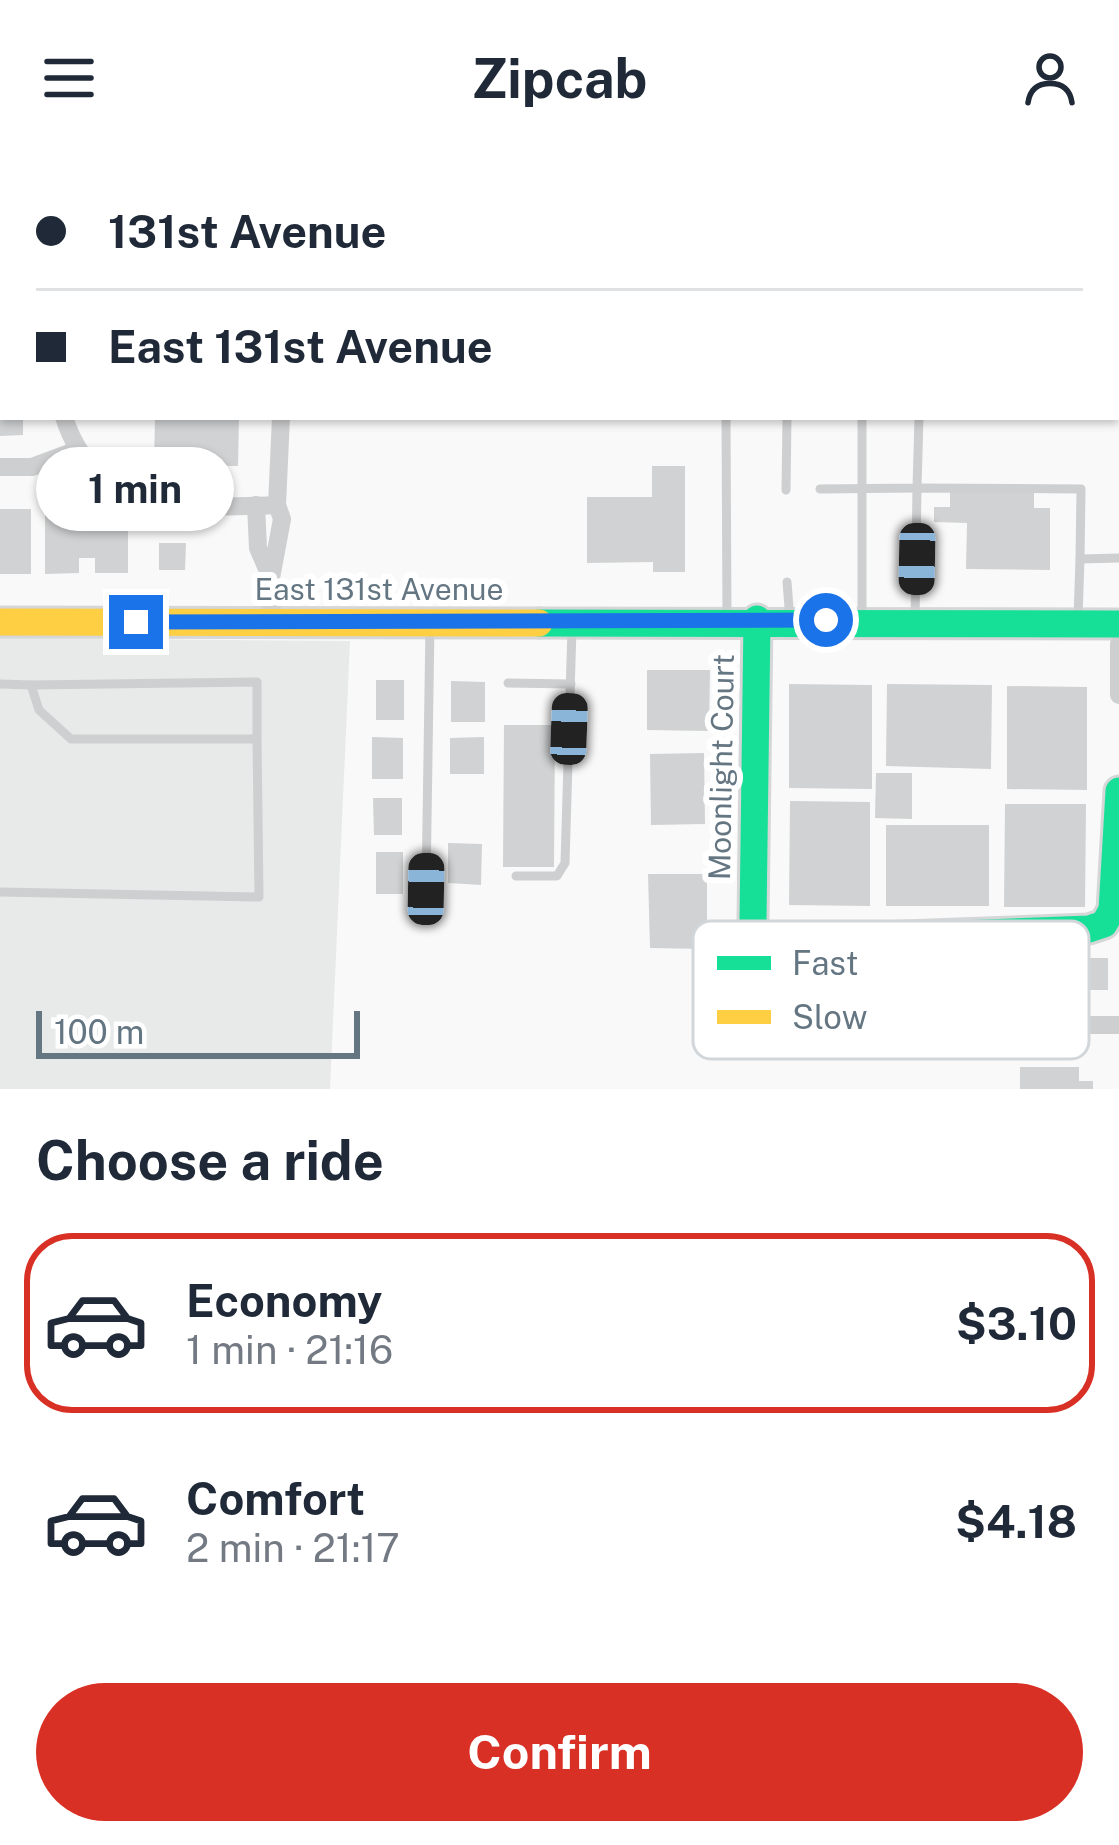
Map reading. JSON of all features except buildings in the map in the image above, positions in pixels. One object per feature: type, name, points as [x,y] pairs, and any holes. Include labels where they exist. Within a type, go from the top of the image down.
[{"type":"street","points":[[65,420],[75,451],[131,495],[183,508],[277,505]]},
{"type":"street","points":[[272,622],[271,578],[280,549],[281,420]]},
{"type":"street","points":[[0,467],[32,467],[75,451]]},
{"type":"street","points":[[256,506],[258,548],[271,578]]},
{"type":"street","name":"East 131st Avenue","points":[[0,622],[430,624],[758,619],[1119,624]]},
{"type":"street","name":"Moonlight Court","points":[[753,921],[758,619]]},
{"type":"street","points":[[1119,644],[1119,695]]},
{"type":"street","name":"Moonlight Court","points":[[1089,929],[1104,924],[1112,910],[1119,791]]},
{"type":"lane","points":[[726,420],[727,619]]},
{"type":"lane","points":[[786,490],[787,420]]},
{"type":"lane","points":[[862,420],[862,621]]},
{"type":"lane","points":[[915,620],[919,420]]},
{"type":"lane","points":[[820,489],[1081,489],[1077,624]]},
{"type":"lane","points":[[1080,559],[1119,558]]},
{"type":"lane","points":[[787,582],[790,620]]},
{"type":"lane","points":[[516,876],[557,876],[566,863],[572,622]]},
{"type":"lane","points":[[426,889],[430,624]]},
{"type":"lane","points":[[0,684],[257,682],[259,897],[0,892]]},
{"type":"lane","points":[[508,683],[571,684]]},
{"type":"lane","points":[[31,685],[39,710],[71,739],[256,739]]},
{"type":"shaded area","points":[[0,638],[350,641],[330,1089],[0,1089]]},
{"type":"traffic: fast","points":[[753,921],[757,619]]},
{"type":"traffic: fast","points":[[539,623],[1119,624]]},
{"type":"traffic: fast","points":[[1089,929],[1104,924],[1112,910],[1119,791]]},
{"type":"traffic: slow","points":[[0,622],[539,623]]},
{"type":"route","points":[[136,622],[826,620]]}]
